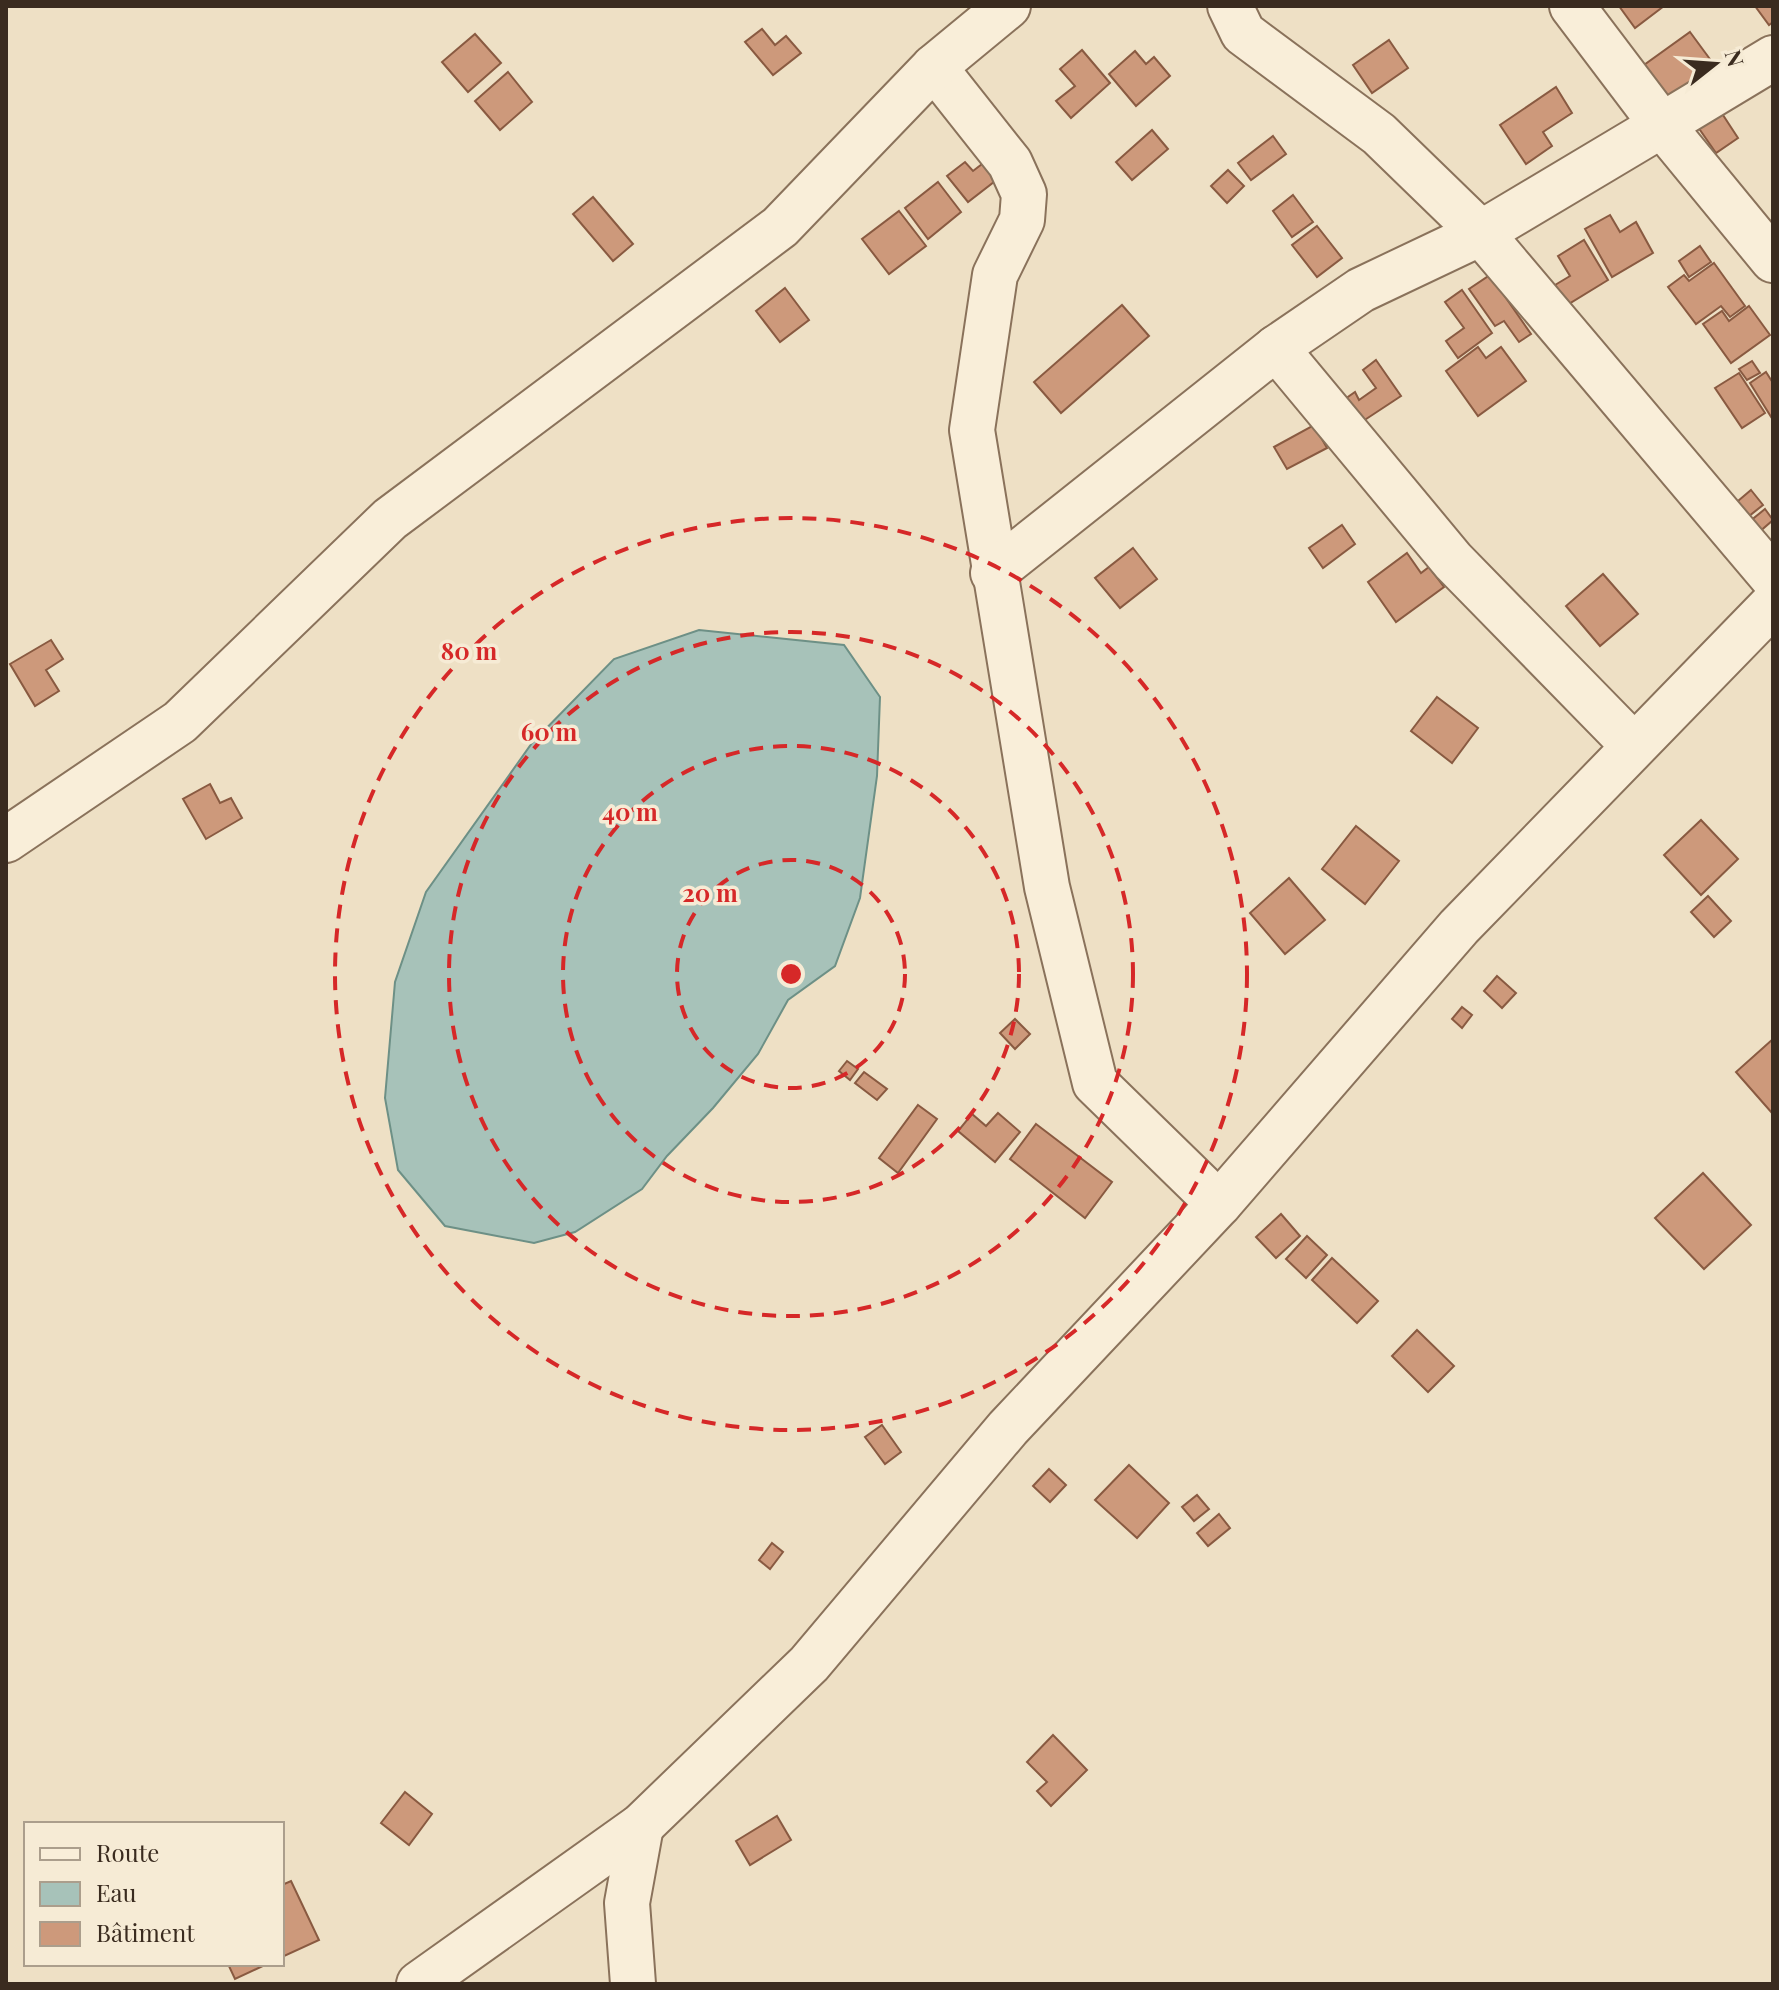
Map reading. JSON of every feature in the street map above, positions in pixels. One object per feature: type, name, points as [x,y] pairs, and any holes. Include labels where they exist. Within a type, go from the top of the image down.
[{"type":"street","points":[[6,840],[180,722],[390,519],[780,227],[934,67],[1008,6]]},
{"type":"street","points":[[1230,6],[1243,33],[1379,134],[1481,233],[1773,578]]},
{"type":"street","points":[[1572,6],[1662,125],[1773,260]]},
{"type":"street","points":[[993,573],[1276,348],[1361,290],[1481,233],[1773,58]]},
{"type":"street","points":[[934,67],[1010,163],[1024,194],[1022,220],[995,275],[972,430],[993,573],[1047,887],[1095,1083],[1219,1204]]},
{"type":"street","points":[[1276,348],[1453,561],[1633,745]]},
{"type":"street","points":[[419,1984],[641,1826],[809,1664],[1008,1428],[1219,1204],[1459,927],[1773,604]]},
{"type":"street","points":[[604,1984],[627,1903],[641,1826]]},
{"type":"street","points":[[627,1903],[633,1984]]},
{"type":"water","points":[[699,630],[844,645],[880,697],[877,776],[860,898],[835,966],[788,1000],[758,1054],[667,1156],[642,1189],[575,1232],[534,1243],[445,1226],[398,1170],[385,1098],[395,982],[426,892],[532,743],[614,659]]},
{"type":"building","points":[[1619,6],[1664,6],[1635,28]]},
{"type":"building","points":[[1755,6],[1773,6],[1773,22],[1769,25]]},
{"type":"building","points":[[762,29],[775,45],[786,36],[801,53],[773,75],[745,42]]},
{"type":"building","points":[[1690,32],[1715,66],[1669,99],[1644,65]]},
{"type":"building","points":[[475,34],[501,63],[468,92],[442,62]]},
{"type":"building","points":[[1389,40],[1408,68],[1372,93],[1353,65]]},
{"type":"building","points":[[1082,50],[1110,83],[1071,118],[1056,101],[1075,86],[1060,69]]},
{"type":"building","points":[[1135,51],[1146,64],[1154,57],[1170,76],[1136,106],[1109,74]]},
{"type":"building","points":[[508,72],[532,102],[500,130],[475,101]]},
{"type":"building","points":[[1556,87],[1572,113],[1543,132],[1552,146],[1526,164],[1500,125]]},
{"type":"building","points":[[1721,112],[1738,138],[1716,153],[1698,127]]},
{"type":"building","points":[[1152,130],[1168,149],[1132,180],[1116,162]]},
{"type":"building","points":[[1273,136],[1286,154],[1251,180],[1238,163]]},
{"type":"building","points":[[986,161],[999,178],[968,202],[947,176],[965,162],[973,171]]},
{"type":"building","points":[[1228,170],[1244,186],[1227,203],[1211,186]]},
{"type":"building","points":[[938,182],[961,212],[928,239],[905,208]]},
{"type":"building","points":[[1293,195],[1313,222],[1292,237],[1273,211]]},
{"type":"building","points":[[593,197],[633,244],[613,261],[573,214]]},
{"type":"building","points":[[899,211],[926,246],[889,274],[862,239]]},
{"type":"building","points":[[1610,215],[1620,232],[1636,222],[1653,253],[1612,277],[1585,229]]},
{"type":"building","points":[[1317,226],[1342,258],[1317,277],[1292,245]]},
{"type":"building","points":[[1584,240],[1608,280],[1567,305],[1555,285],[1570,276],[1558,256]]},
{"type":"building","points":[[1700,246],[1711,262],[1689,277],[1679,261]]},
{"type":"building","points":[[1714,263],[1745,306],[1730,317],[1721,306],[1696,324],[1668,287],[1684,275],[1689,281]]},
{"type":"building","points":[[1490,275],[1531,334],[1519,342],[1504,321],[1495,326],[1469,289]]},
{"type":"building","points":[[785,288],[809,320],[780,342],[756,311]]},
{"type":"building","points":[[1462,290],[1492,333],[1458,358],[1446,341],[1464,328],[1445,302]]},
{"type":"building","points":[[1122,305],[1149,336],[1061,413],[1034,382]]},
{"type":"building","points":[[1749,306],[1770,335],[1731,363],[1703,324],[1722,311],[1729,321]]},
{"type":"building","points":[[1478,347],[1486,358],[1501,347],[1526,381],[1478,416],[1446,371]]},
{"type":"building","points":[[1376,360],[1401,396],[1351,429],[1335,406],[1355,392],[1359,400],[1376,388],[1363,370]]},
{"type":"building","points":[[1752,361],[1760,373],[1747,380],[1739,369]]},
{"type":"building","points":[[1766,372],[1773,383],[1773,420],[1750,383]]},
{"type":"building","points":[[1739,373],[1765,413],[1742,428],[1715,388]]},
{"type":"building","points":[[1314,425],[1327,448],[1287,469],[1274,447]]},
{"type":"building","points":[[1751,490],[1763,505],[1744,520],[1732,506]]},
{"type":"building","points":[[1765,509],[1773,520],[1758,533],[1749,522]]},
{"type":"building","points":[[1342,525],[1355,544],[1323,568],[1309,548]]},
{"type":"building","points":[[1133,548],[1157,579],[1120,608],[1095,578]]},
{"type":"building","points":[[1407,553],[1421,573],[1429,567],[1444,587],[1396,622],[1368,582]]},
{"type":"building","points":[[1603,574],[1638,614],[1600,646],[1566,606]]},
{"type":"building","points":[[51,640],[63,659],[46,670],[59,691],[35,706],[10,664]]},
{"type":"building","points":[[1437,697],[1478,728],[1452,763],[1411,731]]},
{"type":"building","points":[[210,784],[220,803],[231,798],[242,818],[206,839],[183,799]]},
{"type":"building","points":[[1701,820],[1738,859],[1701,895],[1664,855]]},
{"type":"building","points":[[1356,826],[1399,861],[1365,904],[1322,869]]},
{"type":"building","points":[[1289,878],[1325,920],[1285,954],[1250,913]]},
{"type":"building","points":[[1708,896],[1731,921],[1714,937],[1691,912]]},
{"type":"building","points":[[1497,976],[1516,993],[1502,1008],[1484,991]]},
{"type":"building","points":[[1462,1007],[1472,1015],[1462,1028],[1452,1019]]},
{"type":"building","points":[[1015,1019],[1030,1034],[1015,1049],[1000,1033]]},
{"type":"building","points":[[1773,1039],[1773,1112],[1772,1113],[1736,1072]]},
{"type":"building","points":[[847,1061],[858,1069],[850,1080],[839,1071]]},
{"type":"building","points":[[864,1072],[887,1089],[877,1100],[855,1083]]},
{"type":"building","points":[[918,1105],[937,1119],[898,1173],[879,1158]]},
{"type":"building","points":[[998,1113],[1020,1132],[995,1162],[958,1131],[972,1114],[986,1126]]},
{"type":"building","points":[[1036,1124],[1112,1182],[1085,1218],[1010,1159]]},
{"type":"building","points":[[1703,1173],[1751,1225],[1704,1269],[1655,1218]]},
{"type":"building","points":[[1281,1214],[1300,1236],[1276,1258],[1256,1237]]},
{"type":"building","points":[[1307,1236],[1327,1255],[1306,1278],[1286,1259]]},
{"type":"building","points":[[1332,1258],[1378,1301],[1357,1323],[1312,1280]]},
{"type":"building","points":[[1417,1330],[1454,1366],[1428,1392],[1392,1356]]},
{"type":"building","points":[[882,1425],[901,1452],[885,1464],[865,1437]]},
{"type":"building","points":[[1129,1465],[1169,1503],[1137,1538],[1095,1500]]},
{"type":"building","points":[[1049,1469],[1066,1485],[1050,1502],[1033,1486]]},
{"type":"building","points":[[1197,1495],[1209,1509],[1194,1521],[1182,1507]]},
{"type":"building","points":[[1219,1514],[1230,1528],[1208,1546],[1197,1533]]},
{"type":"building","points":[[772,1543],[783,1552],[770,1569],[759,1560]]},
{"type":"building","points":[[1053,1735],[1087,1770],[1051,1806],[1037,1791],[1047,1782],[1027,1762]]},
{"type":"building","points":[[405,1792],[432,1814],[409,1845],[381,1823]]},
{"type":"building","points":[[777,1816],[791,1840],[750,1865],[736,1841]]},
{"type":"building","points":[[291,1881],[319,1940],[284,1956],[284,1884]]},
{"type":"building","points":[[229,1966],[263,1966],[235,1979]]}]
